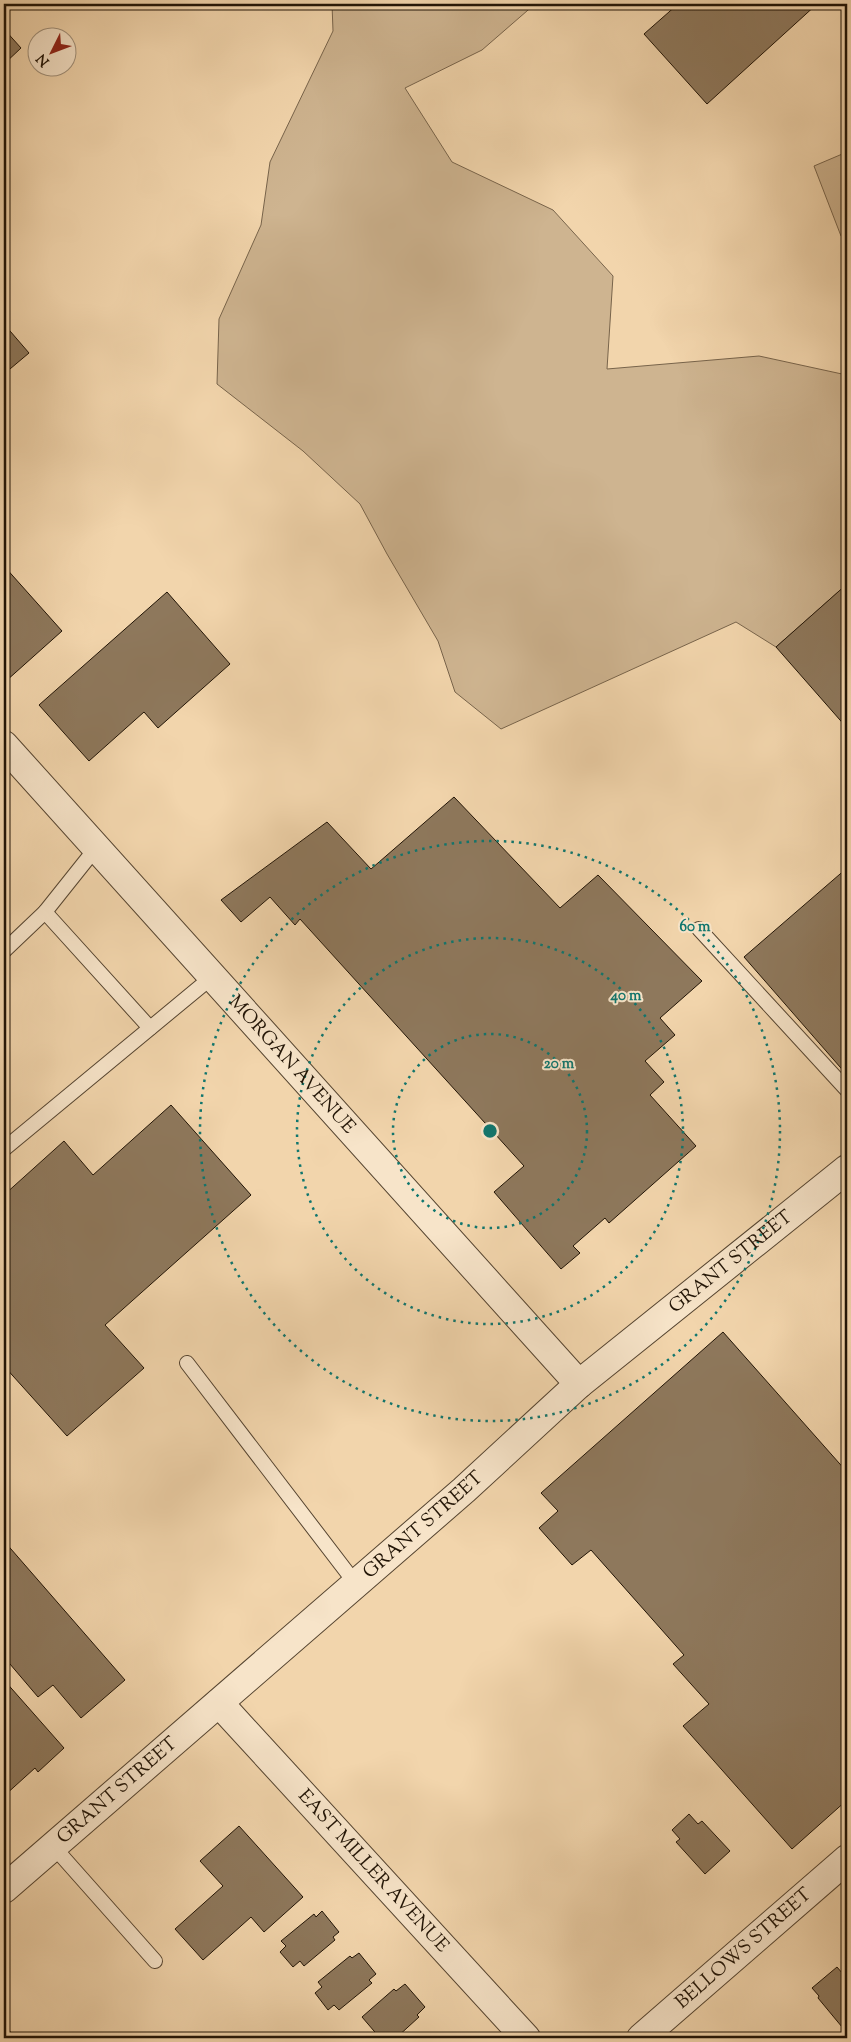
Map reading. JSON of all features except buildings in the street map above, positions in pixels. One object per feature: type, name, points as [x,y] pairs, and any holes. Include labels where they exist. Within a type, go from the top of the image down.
[{"type":"street","name":"MORGAN AVENUE","points":[[4,745],[579,1384]]},
{"type":"street","name":"GRANT STREET","points":[[4,1889],[490,1467],[579,1384],[847,1168]]},
{"type":"street","name":"EAST MILLER AVENUE","points":[[219,1703],[526,2038]]},
{"type":"street","name":"BELLOWS STREET","points":[[642,2038],[847,1859]]},
{"type":"lane","points":[[4,951],[45,912],[96,848]]},
{"type":"lane","points":[[45,912],[150,1028]]},
{"type":"lane","points":[[699,929],[847,1090]]},
{"type":"lane","points":[[4,1148],[212,977]]},
{"type":"lane","points":[[187,1363],[356,1584]]},
{"type":"lane","points":[[53,1846],[155,1961]]},
{"type":"shaded area","points":[[332,4],[535,4],[482,50],[405,88],[452,162],[553,210],[613,276],[607,369],[759,356],[842,374],[847,373],[847,584],[776,647],[736,622],[501,729],[455,692],[438,641],[360,504],[303,451],[217,384],[219,319],[261,225],[270,162],[333,31]]},
{"type":"shaded area","points":[[847,152],[847,243],[841,236],[814,166]]}]
